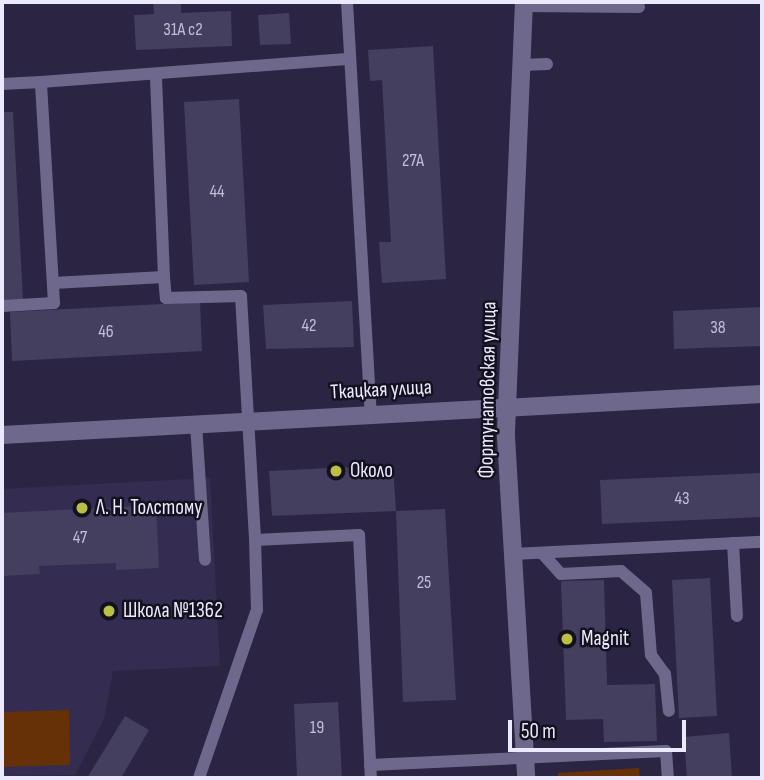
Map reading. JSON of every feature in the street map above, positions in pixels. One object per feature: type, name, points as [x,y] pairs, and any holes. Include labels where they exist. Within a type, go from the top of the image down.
[{"type":"street","name":"Фортунатовская улица","points":[[524,4],[507,406],[526,778]]},
{"type":"street","name":"Ткацкая улица","points":[[2,435],[762,394]]},
{"type":"lane","points":[[346,2],[371,414]]},
{"type":"lane","points":[[524,4],[639,7]]},
{"type":"lane","points":[[2,84],[350,59]]},
{"type":"lane","points":[[522,65],[547,64]]},
{"type":"lane","points":[[156,75],[166,298],[241,296],[256,540],[257,610],[199,778]]},
{"type":"lane","points":[[2,306],[54,303],[41,82]]},
{"type":"lane","points":[[53,284],[164,277]]},
{"type":"lane","points":[[196,424],[205,560]]},
{"type":"lane","points":[[256,540],[359,535],[371,778]]},
{"type":"lane","points":[[513,554],[762,542]]},
{"type":"lane","points":[[733,544],[737,616]]},
{"type":"lane","points":[[542,553],[561,574],[621,571],[646,593],[651,655],[665,674],[669,711]]},
{"type":"lane","points":[[370,765],[666,751],[668,778]]},
{"type":"shaded area","name":"Школа №1362","points":[[210,478],[220,666],[113,671],[104,719],[75,775],[2,776],[2,489]]},
{"type":"shaded area","points":[[69,710],[70,765],[2,767],[2,712]]},
{"type":"shaded area","points":[[639,768],[640,778],[558,778],[558,773]]},
{"type":"building","points":[[153,2],[181,2],[181,13],[231,11],[232,46],[136,50],[134,15],[154,14]]},
{"type":"building","points":[[289,13],[291,44],[260,45],[258,15]]},
{"type":"building","points":[[433,46],[446,279],[382,283],[379,242],[391,242],[382,80],[370,81],[368,50]]},
{"type":"building","points":[[239,99],[249,282],[194,285],[184,102]]},
{"type":"building","points":[[2,112],[13,112],[23,299],[2,300]]},
{"type":"building","points":[[352,301],[354,347],[266,349],[263,305]]},
{"type":"building","points":[[200,302],[202,351],[12,361],[10,312]]},
{"type":"building","points":[[762,307],[762,346],[674,349],[673,311]]},
{"type":"building","points":[[393,465],[396,511],[272,516],[269,471]]},
{"type":"building","points":[[762,473],[762,517],[602,524],[600,480]]},
{"type":"building","points":[[156,505],[159,568],[116,570],[116,563],[39,566],[40,574],[2,576],[2,513]]},
{"type":"building","points":[[445,509],[456,700],[403,702],[396,511]]},
{"type":"building","points":[[710,578],[717,716],[679,718],[672,580]]},
{"type":"building","points":[[604,580],[607,685],[655,684],[657,741],[604,742],[603,719],[566,720],[561,581]]},
{"type":"building","points":[[338,702],[342,778],[297,778],[294,704]]},
{"type":"building","points":[[125,716],[149,730],[121,778],[87,778]]},
{"type":"building","points":[[729,733],[732,778],[687,778],[684,737]]},
{"type":"place","name":"Около","points":[[336,471]]},
{"type":"place","name":"Л. Н. Толстому","points":[[82,508]]},
{"type":"place","name":"Школа №1362","points":[[109,611]]},
{"type":"place","name":"Magnit","points":[[567,639]]}]
